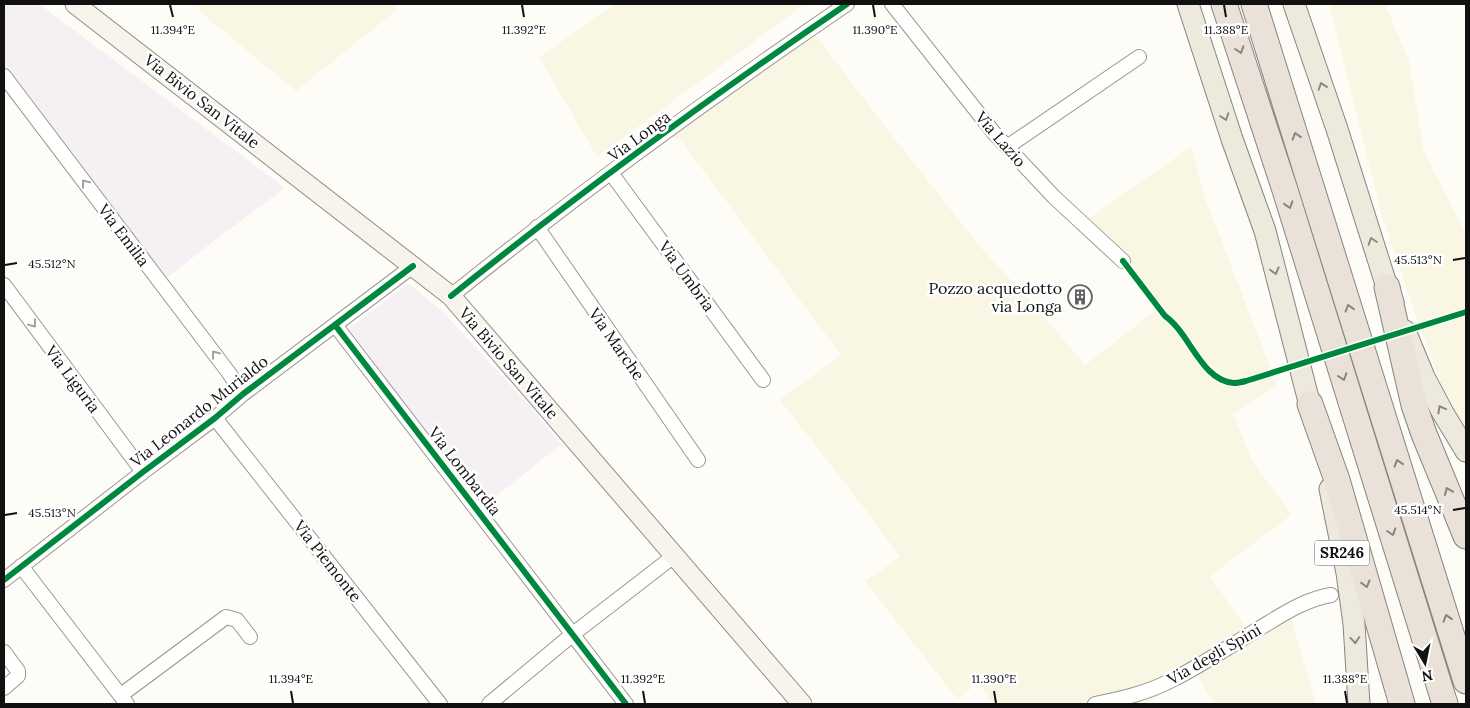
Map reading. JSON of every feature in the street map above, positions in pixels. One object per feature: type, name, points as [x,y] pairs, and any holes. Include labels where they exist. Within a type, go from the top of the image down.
[{"type":"highway","points":[[1224,4],[1446,704]]},
{"type":"highway","points":[[1254,4],[1466,681]]},
{"type":"highway","points":[[1387,287],[1414,405],[1466,536]]},
{"type":"highway","points":[[1310,404],[1337,480],[1402,704]]},
{"type":"main road","name":"Via Bivio San Vitale","points":[[75,4],[452,296],[802,704]]},
{"type":"main road","name":"Via Bivio San Vitale","points":[[82,4],[95,18]]},
{"type":"main road","points":[[1188,4],[1232,139],[1265,231],[1310,404]]},
{"type":"main road","points":[[1294,4],[1337,129],[1387,287],[1424,377],[1466,451]]},
{"type":"main road","name":"SR246","points":[[1310,404],[1330,486],[1337,530],[1347,573],[1354,624],[1359,704]]},
{"type":"street","name":"Via Longa","points":[[452,296],[537,227],[847,4]]},
{"type":"street","name":"Via Lazio","points":[[892,4],[994,134],[1054,197],[1123,261]]},
{"type":"street","points":[[1007,147],[1139,57]]},
{"type":"street","name":"Via Emilia","points":[[4,76],[243,394]]},
{"type":"street","name":"Via Umbria","points":[[611,173],[764,380]]},
{"type":"street","name":"Via Marche","points":[[537,227],[698,460]]},
{"type":"street","name":"Via Leonardo Murialdo","points":[[4,580],[215,418],[243,394],[413,266]]},
{"type":"street","name":"Via Liguria","points":[[4,285],[143,472]]},
{"type":"street","name":"Via Lombardia","points":[[335,325],[626,704]]},
{"type":"street","name":"Via Piemonte","points":[[215,418],[440,704]]},
{"type":"street","points":[[489,704],[573,634],[674,556]]},
{"type":"street","points":[[21,566],[124,700],[226,617],[237,620],[250,637]]},
{"type":"street","name":"Via degli Spini","points":[[1094,704],[1147,692],[1172,680],[1286,612],[1320,597],[1331,595]]},
{"type":"street","points":[[4,652],[18,671],[18,676],[4,688]]},
{"type":"shaded area","points":[[4,4],[39,4],[285,188],[163,281],[4,71]]},
{"type":"shaded area","points":[[199,4],[394,4],[398,9],[296,91],[200,12]]},
{"type":"shaded area","points":[[616,4],[805,4],[597,157],[539,57]]},
{"type":"shaded area","points":[[1329,4],[1385,4],[1409,61],[1423,147],[1466,233],[1466,452],[1416,316],[1380,210]]},
{"type":"shaded area","points":[[810,28],[981,248],[1027,297],[1085,365],[1156,310],[1164,314],[1146,288],[1088,219],[1191,147],[1204,195],[1277,385],[1233,414],[1252,460],[1291,514],[1210,576],[1253,638],[1290,614],[1316,704],[1214,704],[1197,675],[1145,704],[993,704],[978,683],[957,699],[865,581],[900,557],[780,400],[841,355],[679,138],[676,140],[669,131]]},
{"type":"shaded area","points":[[410,284],[445,314],[535,412],[566,450],[560,445],[479,510],[344,332],[406,285]]},
{"type":"cycle path","points":[[451,296],[646,146],[847,4]]},
{"type":"cycle path","points":[[1123,261],[1165,316],[1182,333],[1204,365],[1213,374],[1223,380],[1234,383],[1246,381],[1466,312]]},
{"type":"cycle path","points":[[4,580],[215,418],[243,394],[413,266]]},
{"type":"cycle path","points":[[335,325],[626,704]]},
{"type":"place","name":"Pozzo acquedotto via Longa","points":[[1080,297]]}]
